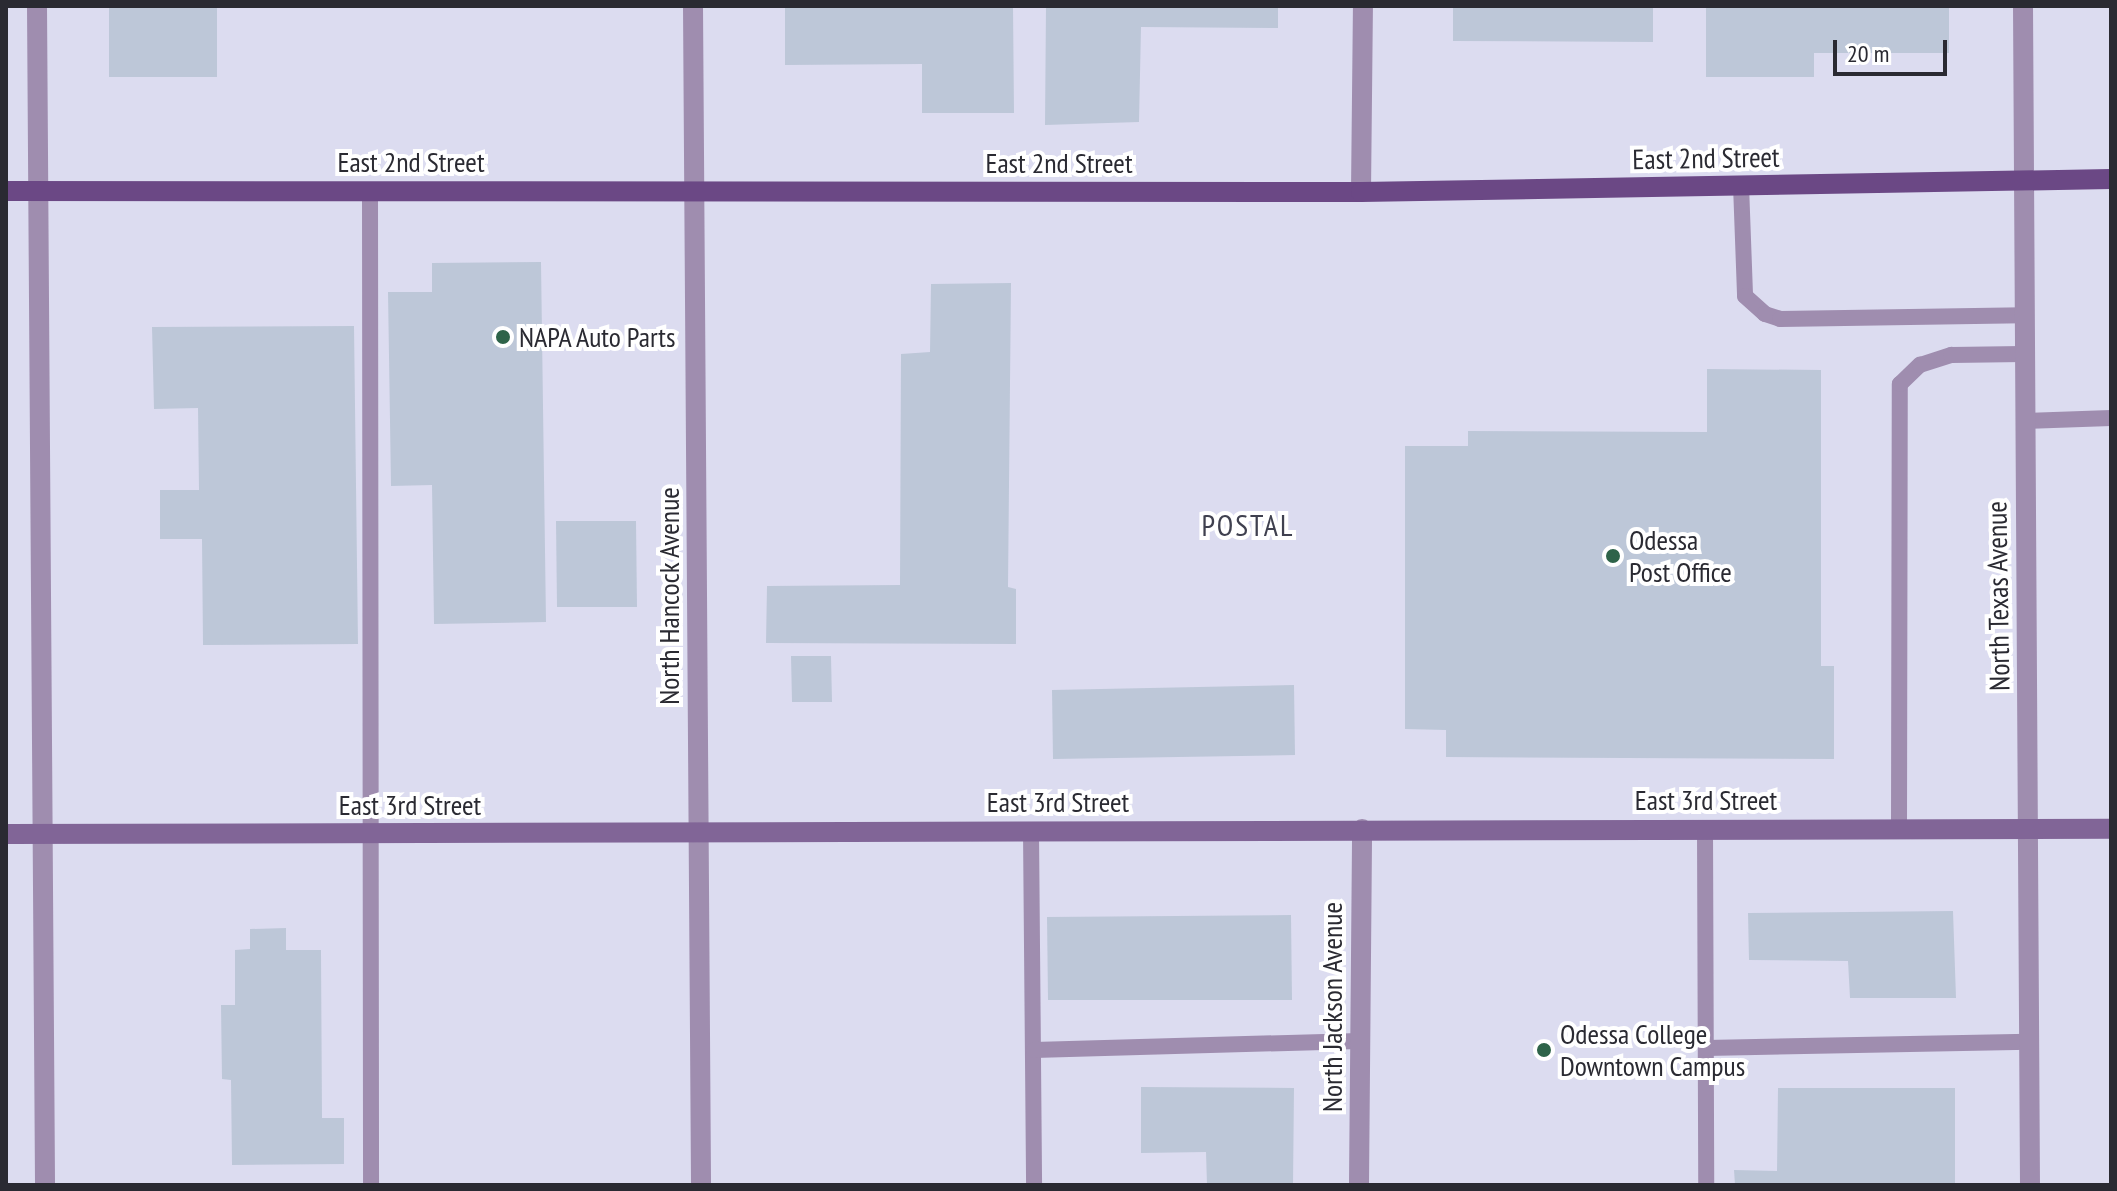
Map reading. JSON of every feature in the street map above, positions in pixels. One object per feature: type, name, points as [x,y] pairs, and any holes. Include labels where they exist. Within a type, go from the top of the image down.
[{"type":"main road","name":"East 2nd Street","points":[[6,191],[694,189],[1361,192],[2111,179]]},
{"type":"street","points":[[37,6],[45,1185]]},
{"type":"street","name":"North Hancock Avenue","points":[[693,6],[701,1185]]},
{"type":"street","points":[[1361,192],[1363,6]]},
{"type":"street","name":"North Texas Avenue","points":[[2023,6],[2030,1185]]},
{"type":"street","name":"North Jackson Avenue","points":[[1359,1185],[1362,829]]},
{"type":"street","name":"East 3rd Street","points":[[6,834],[2111,829]]},
{"type":"lane","points":[[1741,185],[1745,296],[1765,314],[1780,319],[2023,315]]},
{"type":"lane","points":[[370,190],[375,833],[371,1185]]},
{"type":"lane","points":[[1899,828],[1900,384],[1907,372],[1951,355],[2023,354]]},
{"type":"lane","points":[[2024,421],[2111,418]]},
{"type":"lane","points":[[1705,829],[1706,1185]]},
{"type":"lane","points":[[1031,831],[1034,1185]]},
{"type":"lane","points":[[1034,1050],[1360,1041]]},
{"type":"lane","points":[[1706,1048],[2029,1042]]},
{"type":"building","points":[[109,6],[217,6],[217,77],[109,77]]},
{"type":"building","points":[[785,6],[1013,6],[1014,113],[922,113],[922,64],[785,65]]},
{"type":"building","points":[[1046,6],[1278,6],[1278,28],[1141,27],[1139,122],[1045,125]]},
{"type":"building","points":[[1453,6],[1653,6],[1653,42],[1453,41]]},
{"type":"building","points":[[1706,6],[1949,6],[1949,53],[1814,53],[1814,77],[1706,77]]},
{"type":"building","points":[[541,262],[546,622],[434,624],[432,485],[391,486],[388,292],[432,292],[432,263]]},
{"type":"building","points":[[1011,283],[1008,587],[1016,589],[1016,644],[766,643],[767,586],[900,585],[901,354],[930,352],[931,284]]},
{"type":"building","points":[[354,326],[358,644],[203,645],[202,539],[160,539],[160,490],[199,490],[198,408],[154,409],[152,327]]},
{"type":"building","name":"Odessa Post Office","points":[[1707,369],[1821,370],[1821,666],[1834,666],[1834,759],[1446,757],[1446,730],[1405,729],[1405,446],[1468,446],[1468,431],[1707,432]]},
{"type":"building","points":[[556,521],[636,521],[637,607],[557,607]]},
{"type":"building","points":[[791,656],[831,656],[832,702],[792,702]]},
{"type":"building","points":[[1294,685],[1295,755],[1053,759],[1052,690]]},
{"type":"building","points":[[1953,911],[1956,998],[1850,998],[1848,961],[1749,960],[1748,913]]},
{"type":"building","points":[[1291,915],[1292,1000],[1048,1000],[1047,917]]},
{"type":"building","points":[[286,928],[286,950],[321,950],[322,1118],[344,1118],[344,1164],[232,1165],[231,1080],[222,1079],[221,1005],[235,1005],[235,950],[250,949],[250,929]]},
{"type":"building","points":[[1141,1087],[1294,1088],[1293,1185],[1207,1185],[1206,1152],[1141,1153]]},
{"type":"building","points":[[1778,1088],[1955,1088],[1955,1185],[1735,1185],[1734,1170],[1777,1171]]},
{"type":"place","name":"NAPA Auto Parts","points":[[503,337]]},
{"type":"place","name":"Odessa Post Office","points":[[1613,556]]},
{"type":"place","name":"Odessa College Downtown Campus","points":[[1544,1050]]},
{"type":"district","name":"POSTAL","points":[[1248,525]]}]
